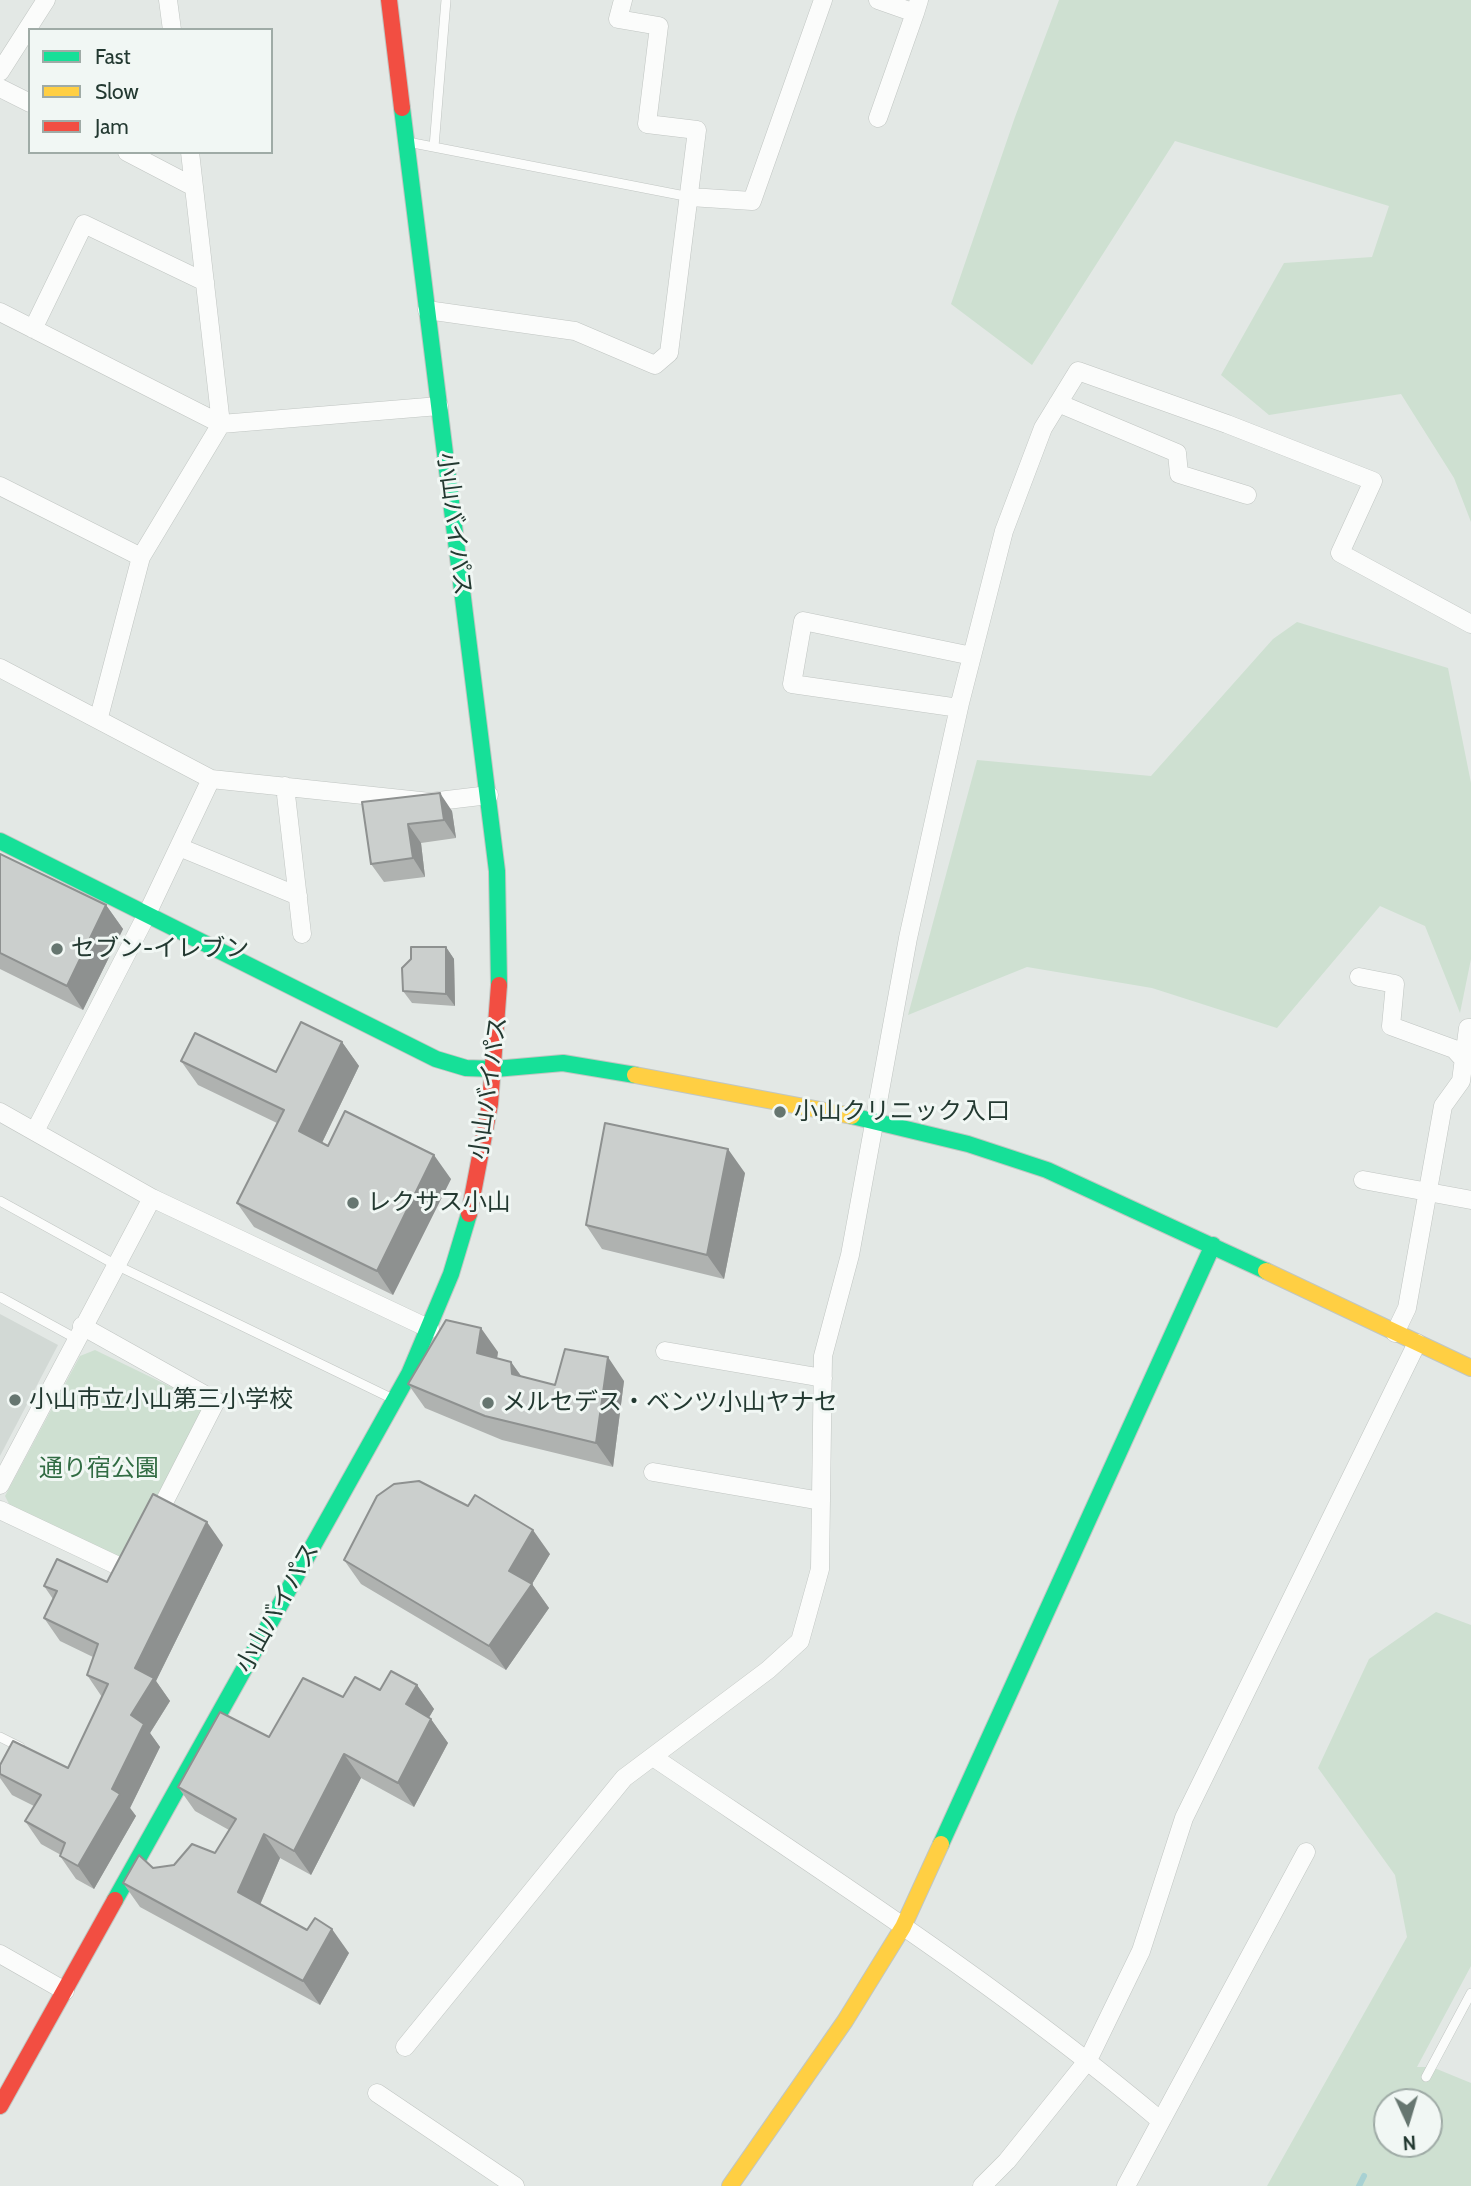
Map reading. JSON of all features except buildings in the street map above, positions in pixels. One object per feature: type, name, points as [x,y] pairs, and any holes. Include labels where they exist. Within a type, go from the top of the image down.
[{"type":"main road","name":"小山バイパス","points":[[0,2106],[396,1400],[430,1329],[461,1238],[479,1168],[495,1069],[501,943],[489,795],[389,0]]},
{"type":"main road","points":[[0,841],[436,1059],[466,1068],[495,1069],[563,1063],[874,1121],[968,1144],[1047,1170],[1213,1245],[1471,1368]]},
{"type":"main road","points":[[730,2186],[845,2021],[903,1927],[1213,1245]]},
{"type":"street","points":[[28,28],[46,0]]},
{"type":"street","points":[[168,0],[172,28]]},
{"type":"street","points":[[427,310],[575,331],[655,365],[668,353],[697,130],[647,124],[659,26],[618,19],[623,0]]},
{"type":"street","points":[[690,197],[752,201],[822,0]]},
{"type":"street","points":[[878,0],[917,6],[878,118]]},
{"type":"street","points":[[0,72],[28,28]]},
{"type":"street","points":[[0,88],[28,102]]},
{"type":"street","points":[[131,154],[194,187]]},
{"type":"street","points":[[99,718],[141,557],[221,424],[190,154]]},
{"type":"street","points":[[33,329],[84,224],[205,282]]},
{"type":"street","points":[[0,312],[221,424],[439,406]]},
{"type":"street","points":[[405,2046],[624,1778],[800,1642],[820,1569],[823,1356],[849,1255],[908,938],[959,708],[1004,531],[1043,428],[1078,371],[1373,481],[1340,553],[1471,624]]},
{"type":"street","points":[[1058,403],[1177,453],[1179,474],[1247,495]]},
{"type":"street","points":[[0,486],[141,557]]},
{"type":"street","points":[[959,708],[792,684],[803,621],[972,656]]},
{"type":"street","points":[[0,668],[211,779],[430,802],[489,795]]},
{"type":"street","points":[[35,1131],[146,916],[211,779]]},
{"type":"street","points":[[285,786],[302,934]]},
{"type":"street","points":[[179,847],[298,896]]},
{"type":"street","points":[[1359,976],[1395,984],[1391,1026],[1454,1049],[1464,1060]]},
{"type":"street","points":[[1395,1333],[1407,1308],[1443,1106],[1461,1081],[1470,1023]]},
{"type":"street","points":[[0,1112],[152,1198],[430,1329]]},
{"type":"street","points":[[1363,1180],[1471,1199]]},
{"type":"street","points":[[0,1485],[152,1198]]},
{"type":"street","points":[[0,1510],[129,1571],[216,1401],[79,1332]]},
{"type":"street","points":[[982,2186],[1007,2161],[1088,2060],[1141,1951],[1184,1818],[1417,1343]]},
{"type":"street","points":[[665,1351],[823,1378]]},
{"type":"street","points":[[653,1472],[821,1501]]},
{"type":"street","points":[[653,1757],[903,1927],[1088,2060],[1161,2121]]},
{"type":"street","points":[[1126,2186],[1306,1852]]},
{"type":"street","points":[[0,1954],[65,1991]]},
{"type":"street","points":[[377,2093],[515,2186]]},
{"type":"lane","points":[[433,147],[446,0]]},
{"type":"lane","points":[[407,142],[690,197]]},
{"type":"lane","points":[[0,1201],[116,1265],[396,1400]]},
{"type":"lane","points":[[0,1297],[79,1332]]},
{"type":"lane","points":[[0,1737],[20,1747]]},
{"type":"lane","points":[[1426,2077],[1471,1993]]},
{"type":"shaded area","name":"小山市立小山第三小学校","points":[[0,1314],[58,1345],[0,1456]]},
{"type":"green space","points":[[1059,0],[1471,0],[1471,522],[1454,478],[1401,394],[1269,415],[1221,375],[1284,263],[1372,257],[1389,206],[1175,141],[1032,365],[951,304],[1015,117]]},
{"type":"green space","points":[[1297,622],[1448,668],[1471,783],[1471,959],[1460,1013],[1425,926],[1380,906],[1277,1028],[1152,988],[1027,967],[908,1015],[977,760],[1151,776],[1273,639]]},
{"type":"green space","name":"通り宿公園","points":[[95,1350],[198,1400],[202,1411],[167,1487],[119,1564],[13,1512],[5,1496],[80,1356]]},
{"type":"green space","points":[[1436,1612],[1471,1625],[1471,1966],[1417,2067],[1432,2067],[1471,2083],[1471,2186],[1267,2186],[1407,1937],[1395,1875],[1318,1768],[1369,1659]]},
{"type":"waterway","points":[[1359,2186],[1364,2176]]},
{"type":"traffic: fast","points":[[402,108],[497,871],[499,985]]},
{"type":"traffic: fast","points":[[0,841],[436,1059],[466,1068],[495,1069],[563,1063],[635,1075]]},
{"type":"traffic: fast","points":[[852,1116],[968,1144],[1047,1170],[1266,1271]]},
{"type":"traffic: fast","points":[[115,1900],[409,1374],[451,1274],[469,1214]]},
{"type":"traffic: fast","points":[[941,1844],[1213,1245]]},
{"type":"traffic: slow","points":[[635,1075],[852,1116]]},
{"type":"traffic: slow","points":[[1266,1271],[1471,1368]]},
{"type":"traffic: slow","points":[[730,2186],[845,2021],[903,1927],[941,1844]]},
{"type":"traffic: jam","points":[[389,0],[402,108]]},
{"type":"traffic: jam","points":[[469,1214],[490,1104],[499,985]]},
{"type":"traffic: jam","points":[[0,2106],[115,1900]]},
{"type":"place","name":"セブン-イレブン","points":[[57,949]]},
{"type":"place","name":"小山クリニック入口","points":[[780,1112]]},
{"type":"place","name":"レクサス小山","points":[[353,1203]]},
{"type":"place","name":"小山市立小山第三小学校","points":[[15,1400]]},
{"type":"place","name":"メルセデス・ベンツ小山ヤナセ","points":[[488,1403]]}]
